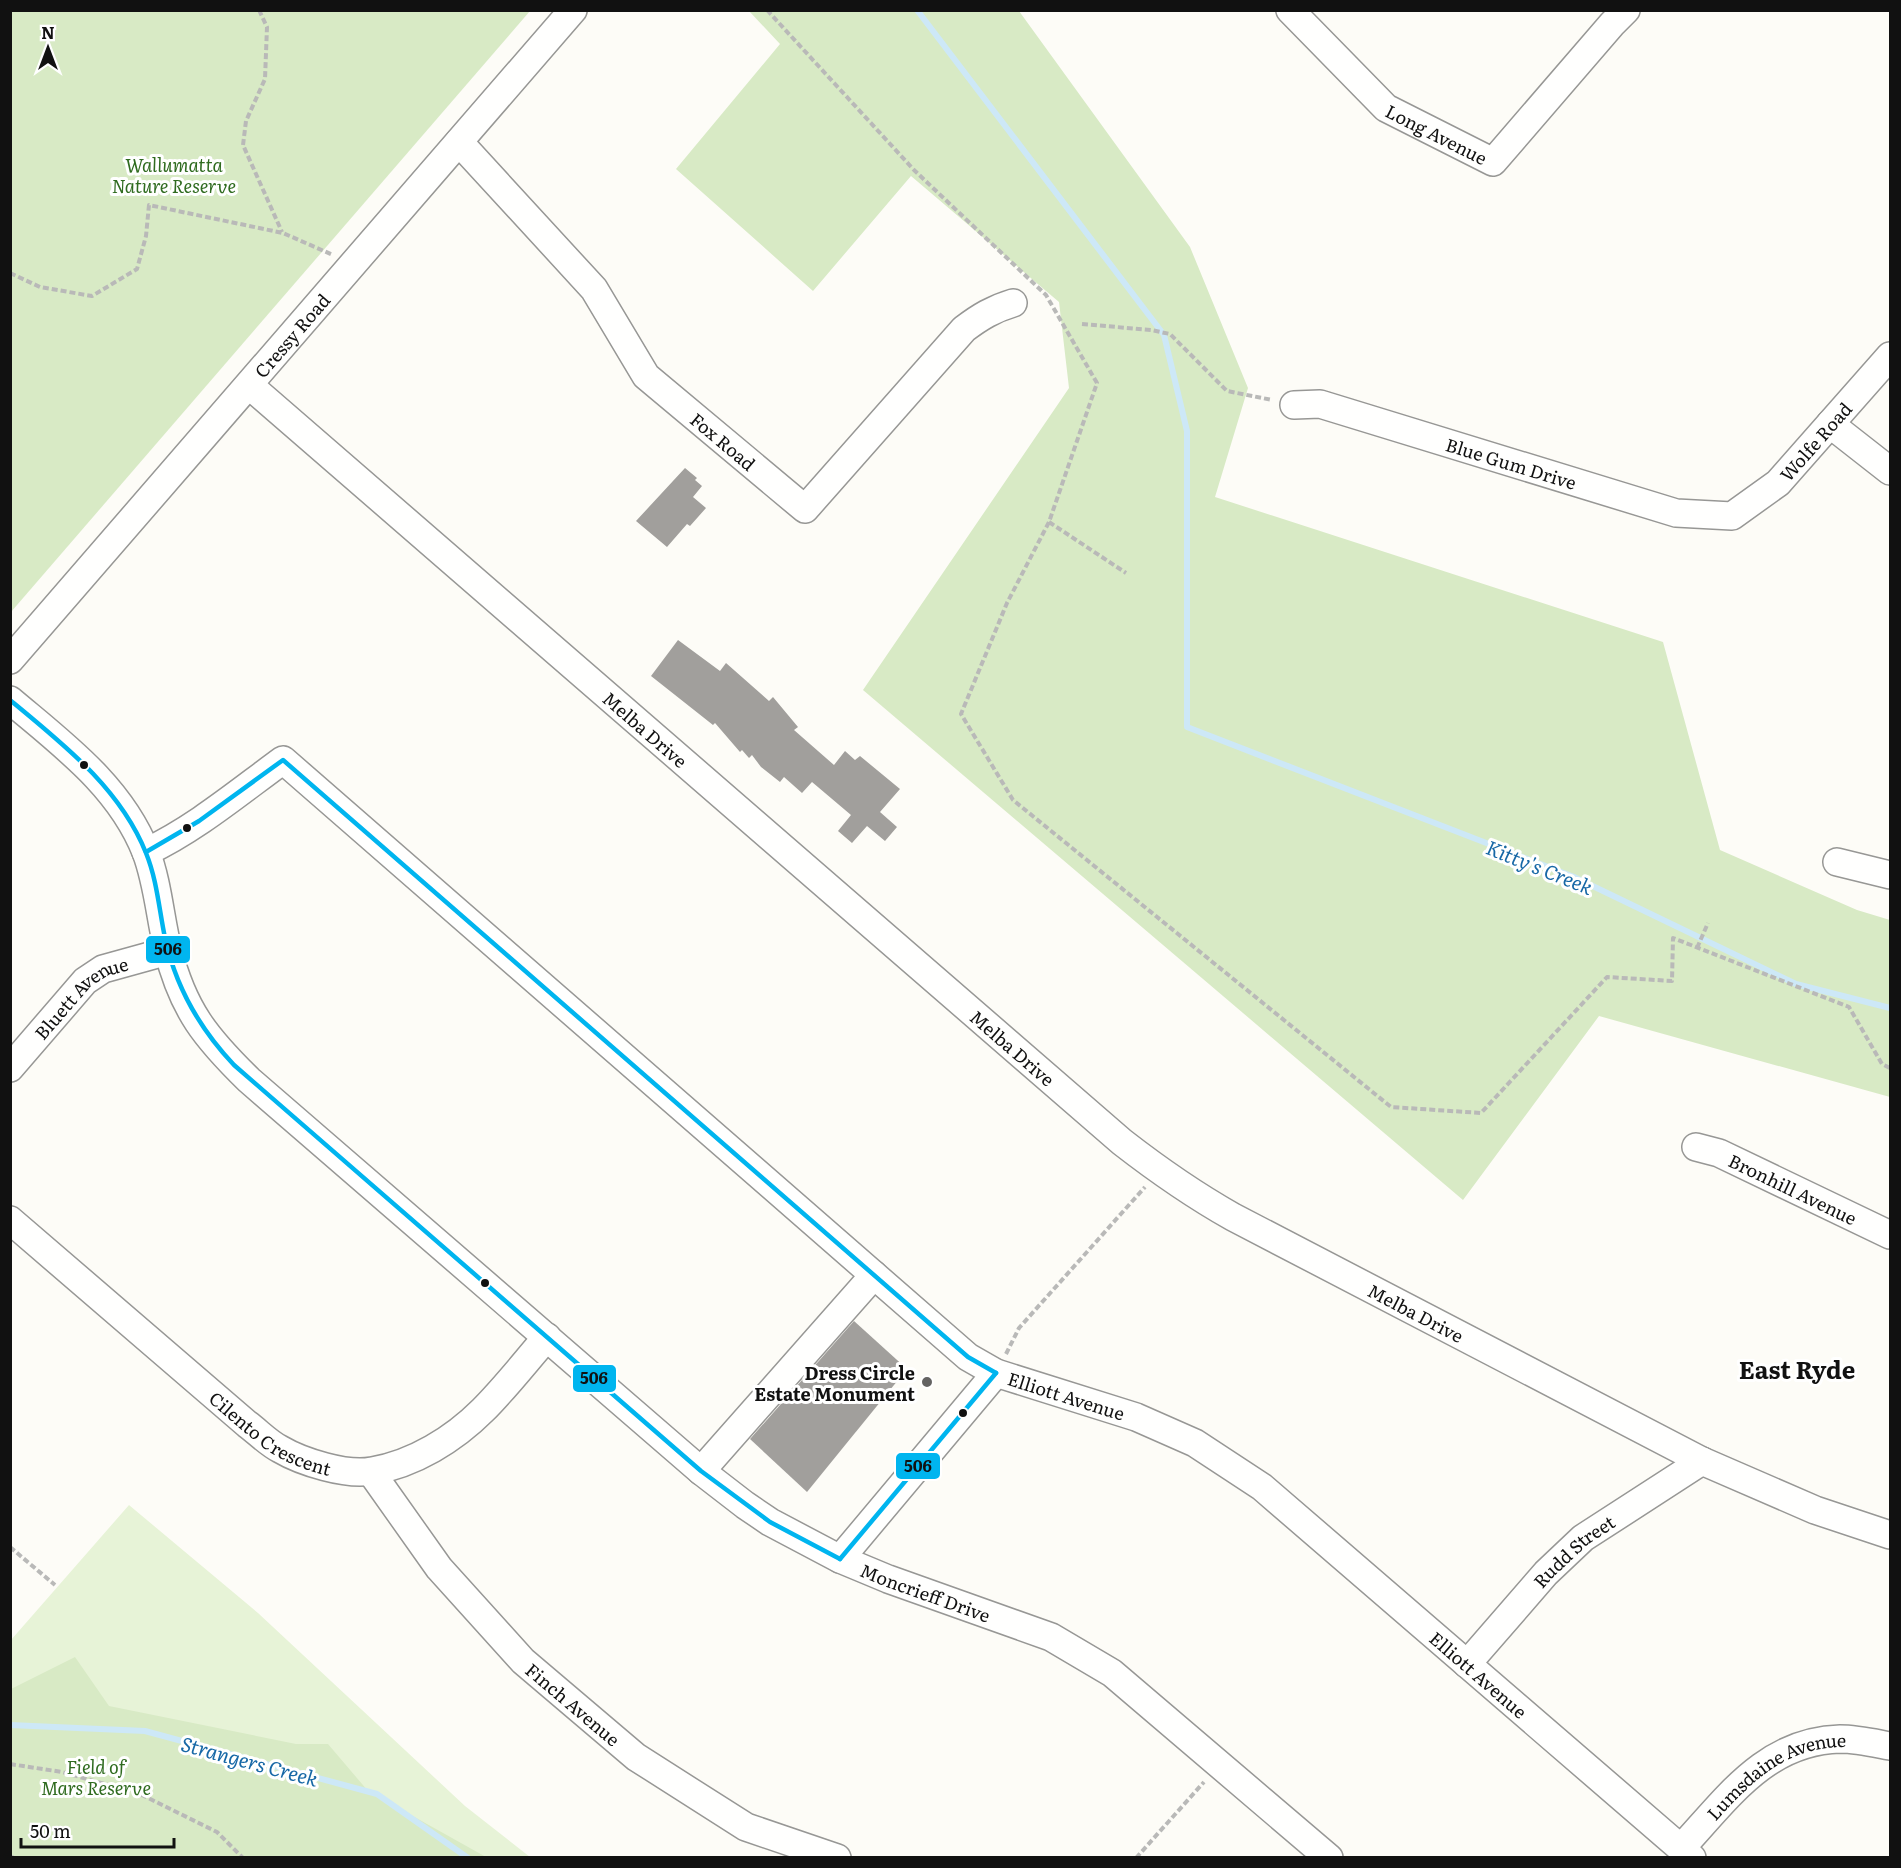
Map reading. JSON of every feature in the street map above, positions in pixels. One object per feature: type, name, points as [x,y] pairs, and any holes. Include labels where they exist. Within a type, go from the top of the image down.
[{"type":"street","name":"Cressy Road","points":[[10,660],[573,10]]},
{"type":"street","name":"Long Avenue","points":[[1290,10],[1386,108],[1493,162],[1626,10]]},
{"type":"street","name":"Fox Road","points":[[459,142],[594,289],[646,375],[805,509],[951,343],[980,317],[996,308],[1013,303]]},
{"type":"street","name":"Wolfe Road","points":[[1732,516],[1778,483],[1890,356]]},
{"type":"street","name":"Melba Drive","points":[[249,385],[1122,1142],[1159,1171],[1194,1195],[1233,1217],[1702,1461],[1815,1510],[1890,1534]]},
{"type":"street","name":"Blue Gum Drive","points":[[1294,405],[1320,404],[1676,513],[1732,516]]},
{"type":"street","points":[[1830,424],[1890,471]]},
{"type":"street","name":"Moncrieff Drive","points":[[10,700],[96,774],[122,808],[146,852],[168,951],[187,1004],[215,1046],[249,1080],[701,1471],[745,1505],[770,1522],[840,1558],[888,1579],[1051,1637],[1112,1672],[1329,1857]]},
{"type":"street","name":"Elliott Avenue","points":[[146,852],[189,828],[283,760],[968,1357],[996,1374],[1136,1417],[1195,1443],[1262,1487],[1686,1853]]},
{"type":"street","points":[[1837,862],[1890,874]]},
{"type":"street","name":"Bluett Avenue","points":[[10,1068],[85,981],[103,969],[168,951]]},
{"type":"street","name":"Bronhill Avenue","points":[[1696,1147],[1719,1153],[1890,1235]]},
{"type":"street","name":"Cilento Crescent","points":[[10,1220],[247,1424],[280,1449],[316,1464],[349,1471],[371,1472],[419,1456],[456,1433],[483,1410],[547,1337]]},
{"type":"street","points":[[701,1471],[874,1275]]},
{"type":"street","points":[[840,1558],[996,1374]]},
{"type":"street","name":"Rudd Street","points":[[1467,1664],[1546,1573],[1583,1538],[1702,1461]]},
{"type":"street","name":"Finch Avenue","points":[[371,1472],[440,1568],[523,1661],[636,1757],[746,1827],[837,1857]]},
{"type":"street","name":"Lumsdaine Avenue","points":[[1686,1853],[1752,1772],[1768,1760],[1790,1749],[1815,1742],[1840,1739],[1890,1746]]},
{"type":"path","points":[[259,10],[267,27],[265,79],[246,121],[243,145],[283,233]]},
{"type":"path","points":[[767,10],[914,170],[1046,295],[1097,383],[1049,522],[1006,603],[961,714],[1013,800],[1391,1107],[1481,1113],[1607,977],[1672,981],[1673,938],[1849,1007],[1882,1064],[1890,1068]]},
{"type":"path","points":[[10,273],[40,287],[92,296],[137,269],[146,236],[149,205],[283,233],[353,264]]},
{"type":"path","points":[[1083,324],[1151,330],[1170,334],[1227,391],[1294,405]]},
{"type":"path","points":[[1049,522],[1126,573]]},
{"type":"path","points":[[1697,948],[1708,922]]},
{"type":"path","points":[[996,1374],[1019,1329],[1159,1171]]},
{"type":"path","points":[[10,1547],[55,1585]]},
{"type":"path","points":[[10,1764],[62,1772],[140,1794],[217,1832],[243,1857]]},
{"type":"path","points":[[1136,1857],[1220,1765]]},
{"type":"green space","name":"Wallumatta Nature Reserve","points":[[10,11],[530,11],[11,612]]},
{"type":"green space","points":[[749,11],[1019,11],[1190,247],[1248,388],[1215,497],[1663,642],[1720,850],[1857,910],[1890,920],[1890,1097],[1599,1016],[1463,1200],[863,690],[1069,388],[1059,302],[911,176],[813,291],[676,169],[780,44]]},
{"type":"green space","points":[[129,1505],[258,1613],[465,1806],[530,1857],[11,1858],[11,1640]]},
{"type":"green space","name":"Field of Mars Reserve","points":[[75,1657],[109,1706],[296,1744],[328,1744],[368,1791],[486,1857],[11,1857],[11,1689]]},
{"type":"building","points":[[685,468],[697,478],[695,480],[702,486],[693,497],[706,508],[690,526],[687,524],[667,547],[636,521]]},
{"type":"building","points":[[678,640],[720,671],[726,663],[769,701],[773,697],[798,727],[794,730],[834,765],[845,751],[855,760],[860,756],[900,789],[880,812],[897,827],[885,841],[867,826],[852,843],[838,831],[851,815],[812,782],[802,793],[784,777],[780,782],[761,767],[752,755],[749,758],[742,750],[740,752],[715,723],[713,725],[651,676]]},
{"type":"building","points":[[854,1321],[907,1369],[807,1492],[750,1439]]},
{"type":"waterway","name":"Kitty's Creek","points":[[917,10],[1164,335],[1187,431],[1187,727],[1574,877],[1796,984],[1890,1008]]},
{"type":"waterway","name":"Strangers Creek","points":[[10,1725],[145,1731],[377,1794],[468,1858]]},
{"type":"transit line","name":"506","points":[[10,700],[88,769],[106,788],[135,830],[150,863],[165,938],[182,990],[210,1037],[234,1065],[701,1471],[770,1522],[840,1559]]},
{"type":"transit line","name":"506","points":[[146,852],[199,821],[283,760],[968,1357],[996,1373]]},
{"type":"transit line","name":"506","points":[[840,1559],[996,1373]]},
{"type":"place","name":"Dress Circle Estate Monument","points":[[927,1382]]},
{"type":"district","name":"East Ryde","points":[[1797,1368]]}]
